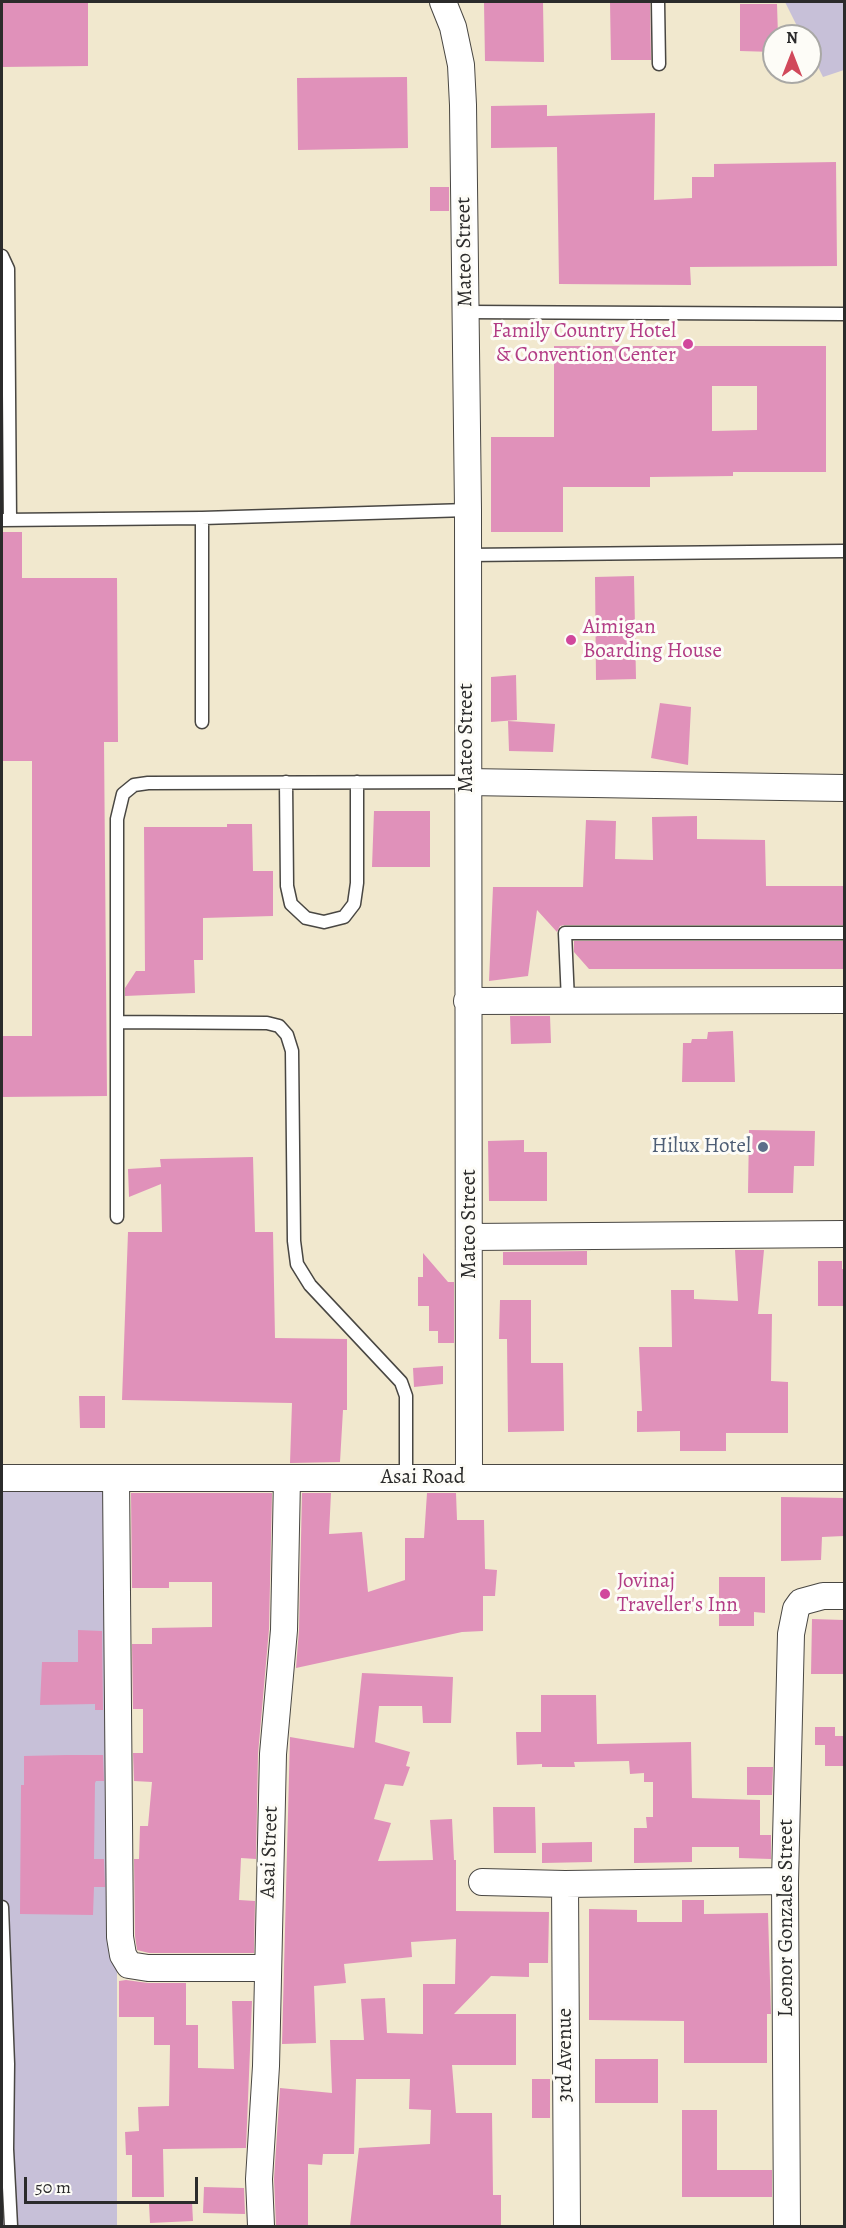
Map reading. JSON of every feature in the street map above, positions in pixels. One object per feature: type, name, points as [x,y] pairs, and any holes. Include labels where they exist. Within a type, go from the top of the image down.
[{"type":"street","name":"Mateo Street","points":[[443,2],[453,27],[461,65],[463,105],[468,510],[469,1478]]},
{"type":"street","points":[[467,782],[844,788]]},
{"type":"street","points":[[467,1001],[844,1000]]},
{"type":"street","points":[[470,1237],[844,1234]]},
{"type":"street","name":"Asai Road","points":[[2,1478],[844,1478]]},
{"type":"street","points":[[116,1478],[120,1936],[123,1955],[129,1965],[148,1968],[268,1968]]},
{"type":"street","name":"Asai Street","points":[[261,2226],[260,2178],[266,2066],[273,1754],[284,1630],[287,1478]]},
{"type":"street","name":"Leonor Gonzales Street","points":[[787,2226],[785,1881],[791,1634],[796,1609],[801,1602],[810,1598],[844,1596]]},
{"type":"street","points":[[483,1882],[565,1884],[785,1881]]},
{"type":"street","name":"3rd Avenue","points":[[565,1884],[567,2226]]},
{"type":"lane","points":[[658,2],[659,63]]},
{"type":"lane","points":[[2,256],[8,269],[6,520],[202,518],[468,510]]},
{"type":"lane","points":[[466,312],[844,314]]},
{"type":"lane","points":[[202,518],[202,722]]},
{"type":"lane","points":[[467,555],[844,551]]},
{"type":"lane","points":[[286,782],[287,886],[291,904],[306,918],[324,922],[344,917],[354,904],[357,884],[357,782]]},
{"type":"lane","points":[[117,1217],[117,819],[123,794],[134,785],[148,783],[467,782]]},
{"type":"lane","points":[[568,1001],[565,933],[844,933]]},
{"type":"lane","points":[[117,1022],[267,1023],[279,1026],[287,1035],[292,1051],[294,1241],[297,1264],[310,1285],[401,1382],[406,1396],[406,1478]]},
{"type":"lane","points":[[2,1907],[8,2064],[7,2149],[11,2226]]},
{"type":"shaded area","points":[[785,2],[844,2],[844,70],[823,77],[822,24],[796,24]]},
{"type":"shaded area","points":[[2,1485],[117,1485],[117,2226],[2,2226]]},
{"type":"building","points":[[2,2],[88,2],[88,66],[2,67]]},
{"type":"building","points":[[543,2],[544,62],[485,61],[484,3]]},
{"type":"building","points":[[610,2],[650,2],[651,60],[611,60]]},
{"type":"building","points":[[740,4],[777,4],[778,24],[762,24],[762,52],[740,51]]},
{"type":"building","points":[[407,77],[408,148],[298,150],[297,78]]},
{"type":"building","points":[[547,105],[547,116],[655,113],[654,200],[692,198],[692,177],[714,177],[714,164],[836,162],[837,266],[690,267],[691,285],[559,284],[557,147],[491,148],[491,106]]},
{"type":"building","points":[[430,187],[449,187],[449,211],[430,211]]},
{"type":"building","points":[[554,346],[826,346],[826,472],[733,472],[733,476],[650,477],[650,487],[563,487],[563,532],[491,532],[491,437],[554,437]],"holes":[[[712,386],[757,386],[757,430],[712,431]]]},
{"type":"building","points":[[2,532],[22,532],[22,578],[117,578],[118,742],[104,742],[107,1096],[2,1097],[2,1036],[32,1036],[32,761],[2,761]]},
{"type":"building","points":[[634,576],[636,679],[596,680],[595,577]]},
{"type":"building","points":[[516,675],[517,720],[491,722],[491,677]]},
{"type":"building","points":[[660,703],[691,707],[688,765],[651,758]]},
{"type":"building","points":[[508,721],[555,724],[553,752],[509,751]]},
{"type":"building","points":[[374,811],[430,811],[430,867],[372,867]]},
{"type":"building","points":[[697,816],[697,839],[765,840],[766,886],[844,886],[844,925],[565,925],[560,926],[557,932],[537,910],[528,976],[489,981],[493,887],[583,887],[586,820],[616,821],[615,859],[653,860],[652,817]]},
{"type":"building","points":[[227,824],[252,824],[253,871],[273,871],[273,916],[203,918],[203,960],[194,960],[195,993],[125,996],[125,988],[136,971],[145,971],[144,827],[227,827]]},
{"type":"building","points":[[574,941],[844,941],[844,969],[589,969],[574,952]]},
{"type":"building","points":[[510,1016],[550,1016],[551,1043],[511,1044]]},
{"type":"building","points":[[733,1031],[735,1082],[682,1082],[683,1043],[691,1043],[692,1039],[707,1039],[708,1032]]},
{"type":"building","points":[[749,1130],[815,1131],[814,1166],[794,1166],[793,1193],[748,1193]]},
{"type":"building","points":[[524,1140],[524,1152],[547,1152],[547,1201],[489,1201],[488,1141]]},
{"type":"building","points":[[253,1157],[255,1232],[273,1232],[275,1338],[347,1339],[347,1410],[343,1410],[340,1462],[290,1463],[292,1403],[122,1400],[128,1232],[162,1232],[161,1184],[129,1197],[128,1169],[161,1167],[160,1159]]},
{"type":"building","points":[[735,1250],[764,1250],[758,1314],[772,1314],[771,1381],[788,1382],[788,1433],[726,1433],[726,1451],[680,1451],[680,1431],[637,1432],[637,1411],[642,1411],[639,1347],[672,1347],[671,1290],[694,1290],[694,1299],[738,1301]]},
{"type":"building","points":[[587,1251],[587,1265],[503,1265],[503,1252]]},
{"type":"building","points":[[423,1253],[448,1282],[454,1282],[454,1343],[438,1343],[438,1331],[429,1331],[429,1306],[418,1306],[418,1277],[423,1277]]},
{"type":"building","points":[[818,1261],[842,1261],[844,1306],[818,1306]]},
{"type":"building","points":[[500,1300],[531,1300],[531,1363],[563,1363],[564,1431],[508,1432],[507,1339],[499,1339]]},
{"type":"building","points":[[443,1366],[443,1384],[414,1387],[413,1368]]},
{"type":"building","points":[[79,1396],[105,1396],[105,1428],[80,1428]]},
{"type":"building","points":[[131,1493],[272,1493],[269,1629],[258,1754],[256,1859],[241,1858],[239,1900],[255,1901],[254,1953],[149,1953],[137,1950],[134,1859],[139,1859],[140,1826],[148,1826],[152,1782],[134,1781],[133,1753],[143,1753],[143,1709],[133,1709],[132,1644],[152,1644],[152,1628],[212,1627],[212,1582],[169,1582],[169,1588],[132,1588]]},
{"type":"building","points":[[302,1493],[331,1493],[329,1534],[362,1532],[368,1592],[405,1580],[405,1538],[424,1538],[427,1493],[456,1493],[457,1520],[484,1520],[485,1569],[497,1570],[495,1596],[483,1596],[483,1631],[462,1632],[296,1668]]},
{"type":"building","points":[[781,1497],[844,1498],[844,1536],[822,1537],[821,1560],[781,1561]]},
{"type":"building","points":[[719,1577],[765,1577],[765,1613],[754,1612],[754,1626],[719,1626]]},
{"type":"building","points":[[812,1619],[844,1620],[844,1674],[811,1674]]},
{"type":"building","points":[[78,1630],[102,1631],[103,1710],[95,1710],[95,1704],[40,1705],[42,1662],[78,1662]]},
{"type":"building","points":[[362,1673],[453,1677],[451,1723],[423,1723],[422,1706],[379,1706],[375,1742],[410,1752],[406,1766],[410,1767],[403,1786],[385,1784],[374,1819],[391,1823],[378,1861],[433,1860],[430,1820],[452,1819],[454,1860],[456,1860],[456,1911],[549,1912],[548,1963],[529,1963],[529,1977],[491,1976],[454,2014],[516,2014],[516,2065],[452,2065],[456,2113],[492,2113],[493,2195],[501,2195],[501,2226],[350,2226],[359,2148],[430,2144],[431,2110],[409,2109],[410,2079],[356,2079],[354,2154],[323,2154],[322,2165],[308,2164],[308,2226],[276,2226],[274,2179],[280,2088],[332,2093],[330,2040],[364,2040],[361,1999],[385,1998],[387,2033],[423,2034],[423,1984],[455,1984],[456,1939],[411,1942],[412,1957],[344,1964],[346,1983],[314,1986],[316,2043],[282,2044],[290,1737],[354,1748]]},
{"type":"building","points":[[541,1695],[596,1695],[597,1744],[691,1742],[692,1798],[760,1800],[760,1835],[771,1835],[771,1859],[739,1858],[739,1847],[692,1847],[692,1862],[634,1863],[634,1828],[647,1828],[646,1817],[653,1817],[653,1782],[644,1782],[644,1773],[630,1774],[629,1761],[574,1762],[575,1767],[542,1767],[542,1764],[517,1765],[516,1732],[541,1732]]},
{"type":"building","points":[[815,1727],[835,1727],[835,1736],[844,1736],[844,1766],[825,1766],[825,1745],[815,1745]]},
{"type":"building","points":[[103,1755],[104,1781],[95,1783],[94,1859],[104,1859],[105,1887],[94,1887],[93,1915],[20,1914],[21,1785],[24,1785],[24,1756]]},
{"type":"building","points":[[747,1767],[773,1767],[772,1795],[747,1795]]},
{"type":"building","points":[[493,1807],[535,1807],[536,1853],[494,1853]]},
{"type":"building","points":[[592,1842],[592,1862],[542,1863],[542,1843]]},
{"type":"building","points":[[682,1900],[704,1900],[704,1914],[768,1913],[771,2014],[767,2014],[767,2063],[684,2063],[684,2021],[589,2020],[589,1909],[637,1910],[637,1922],[682,1922]]},
{"type":"building","points":[[119,1981],[148,1983],[186,1983],[186,2025],[198,2025],[198,2068],[234,2069],[232,2001],[252,2001],[246,2148],[163,2149],[164,2197],[132,2197],[132,2155],[126,2155],[125,2132],[139,2131],[138,2107],[169,2106],[170,2045],[154,2045],[154,2017],[119,2017]]},
{"type":"building","points":[[595,2059],[658,2059],[658,2103],[595,2103]]},
{"type":"building","points":[[532,2079],[550,2079],[550,2118],[532,2118]]},
{"type":"building","points":[[682,2110],[717,2110],[717,2170],[772,2170],[772,2197],[682,2197]]},
{"type":"building","points":[[204,2187],[244,2188],[245,2214],[203,2213]]},
{"type":"building","points":[[192,2202],[193,2221],[150,2223],[149,2203]]},
{"type":"place","name":"Family Country Hotel & Convention Center","points":[[688,344]]},
{"type":"place","name":"Aimigan Boarding House","points":[[571,640]]},
{"type":"place","name":"Hilux Hotel","points":[[763,1147]]},
{"type":"place","name":"Jovinaj Traveller's Inn","points":[[605,1594]]}]
